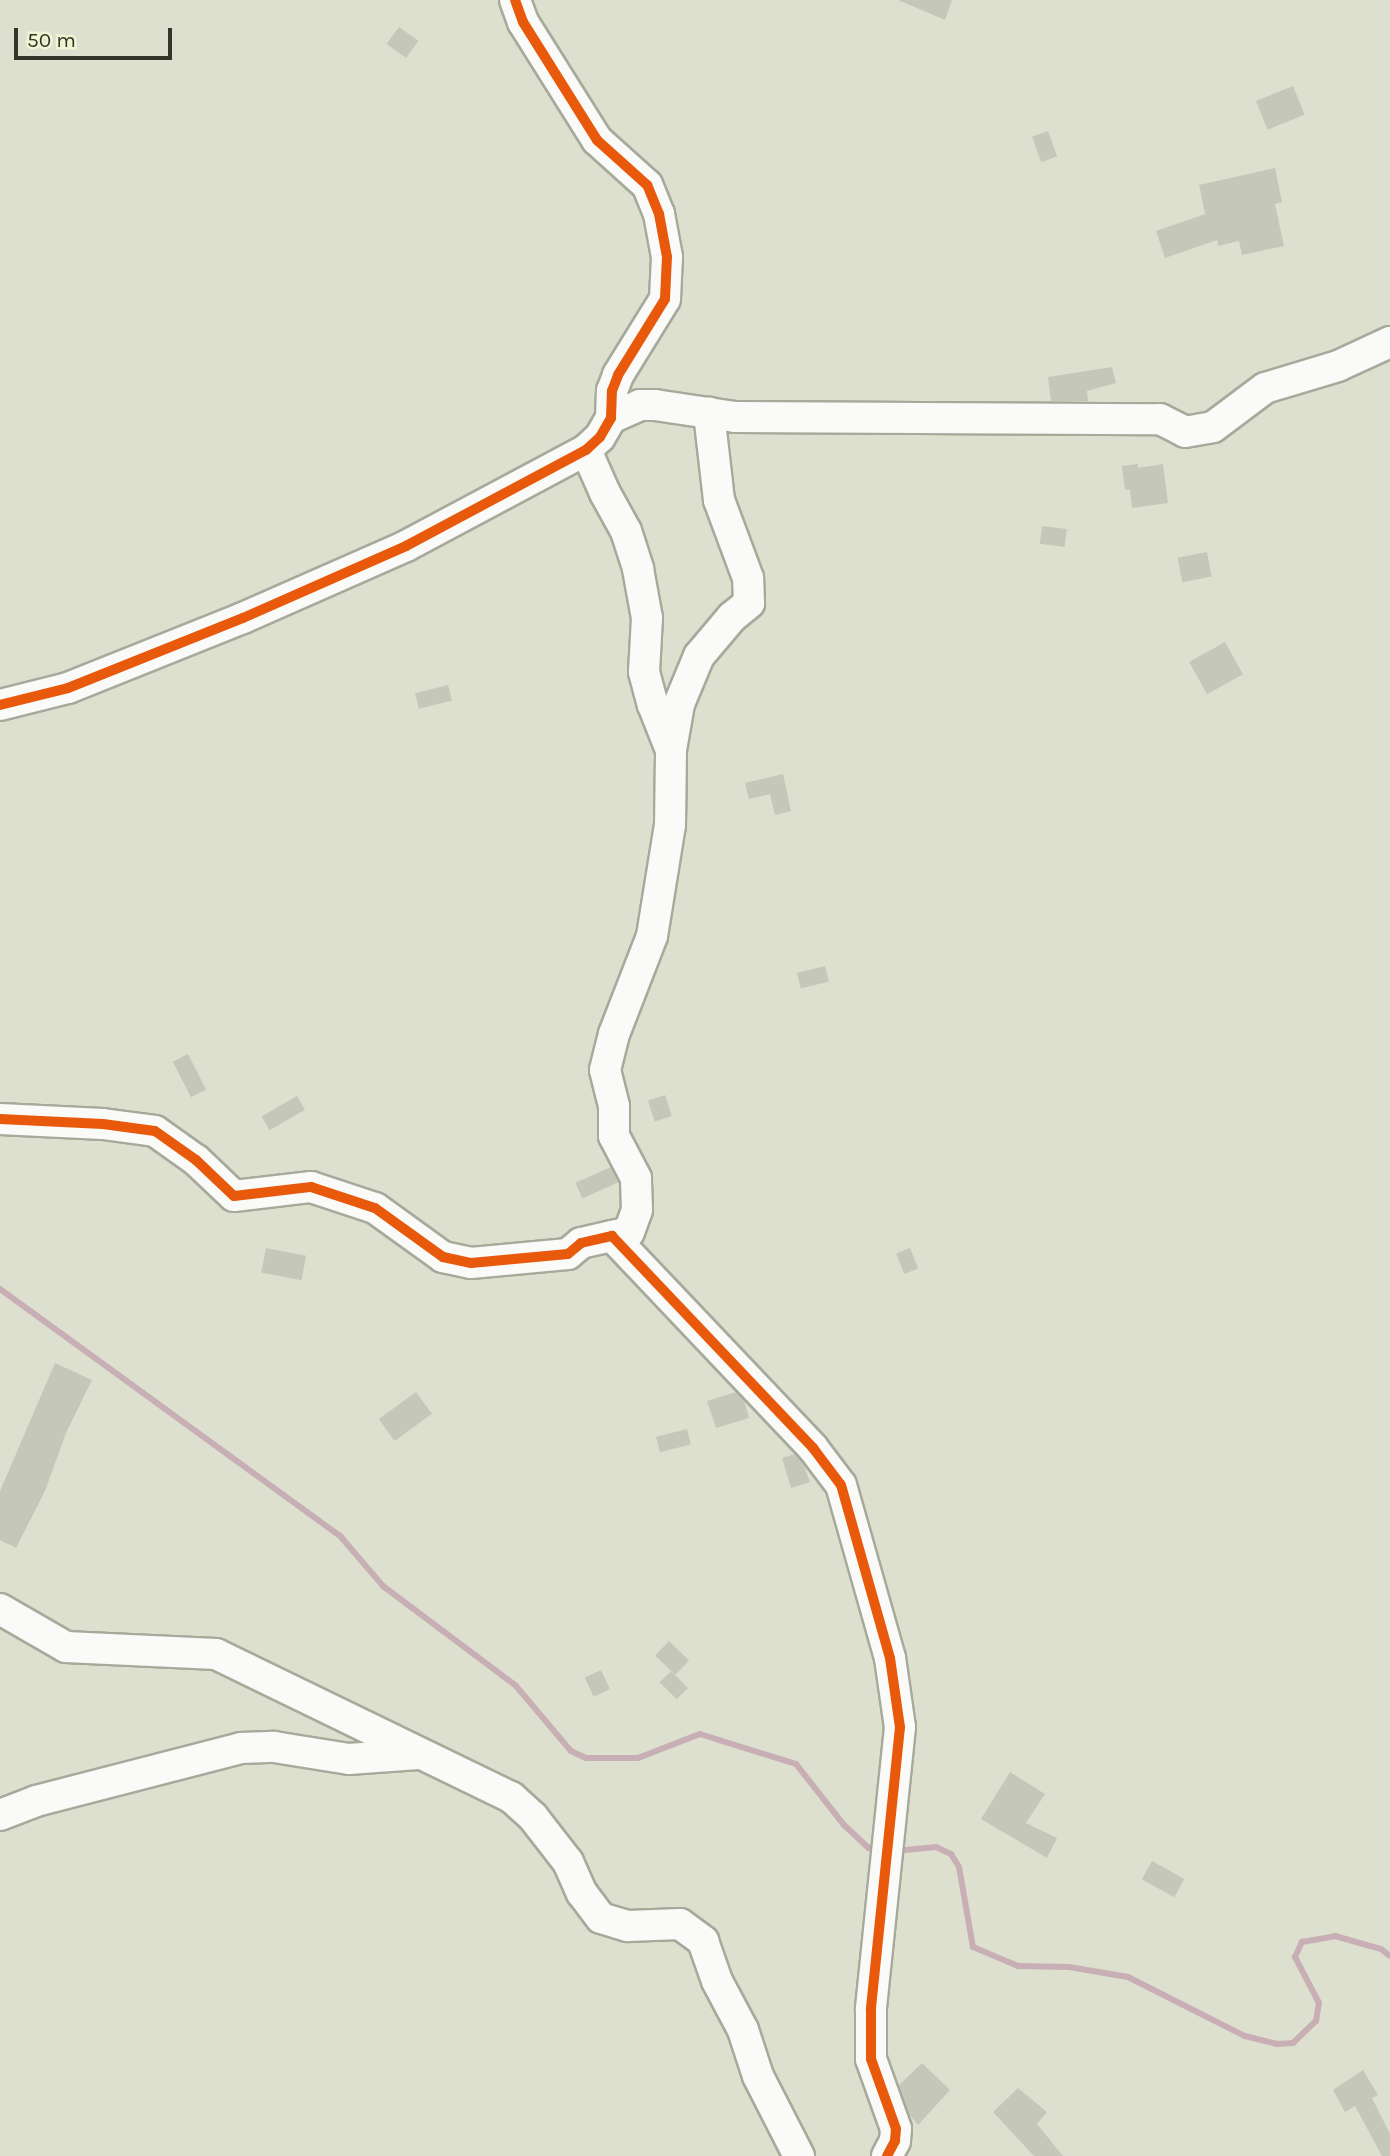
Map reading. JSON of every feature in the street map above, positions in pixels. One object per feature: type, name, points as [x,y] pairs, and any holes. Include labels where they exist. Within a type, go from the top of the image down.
[{"type":"street","points":[[0,705],[68,688],[243,618],[406,546],[586,450],[600,437],[611,418],[612,391],[618,375],[665,299],[667,257],[659,214],[647,185],[597,140],[523,22],[515,0]]},
{"type":"street","points":[[611,418],[640,405],[735,417],[1160,419],[1185,432],[1213,427],[1265,388],[1338,366],[1390,342]]},
{"type":"street","points":[[0,1119],[103,1124],[155,1131],[196,1160],[234,1196],[312,1186],[375,1208],[443,1257],[471,1263],[568,1254],[582,1243],[629,1232],[637,1210],[636,1178],[614,1136],[614,1105],[605,1070],[614,1034],[652,936],[670,825],[671,750],[679,704],[699,656],[732,617],[749,603],[748,578],[719,500],[709,413]]},
{"type":"street","points":[[586,450],[626,531],[638,569],[647,618],[644,672],[653,705],[671,750]]},
{"type":"street","points":[[612,1236],[813,1448],[841,1485],[890,1658],[900,1727],[871,2010],[871,2059],[896,2129],[895,2141],[887,2156]]},
{"type":"street","points":[[0,1609],[66,1647],[216,1654],[511,1797],[533,1816],[568,1862],[582,1893],[601,1918],[628,1926],[680,1924],[703,1941],[717,1981],[743,2031],[758,2076],[799,2156]]},
{"type":"street","points":[[0,1815],[36,1801],[241,1748],[275,1747],[349,1759],[418,1754]]},
{"type":"building","points":[[898,0],[952,0],[945,20]]},
{"type":"building","points":[[399,27],[418,41],[406,58],[387,44]]},
{"type":"building","points":[[1293,86],[1305,115],[1268,130],[1256,101]]},
{"type":"building","points":[[1048,131],[1057,156],[1041,162],[1032,137]]},
{"type":"building","points":[[1275,168],[1282,202],[1275,204],[1284,246],[1242,255],[1239,241],[1218,246],[1217,240],[1165,258],[1156,231],[1205,214],[1199,185]]},
{"type":"building","points":[[1112,367],[1116,383],[1087,391],[1088,401],[1051,401],[1048,377]]},
{"type":"building","points":[[1138,464],[1138,468],[1163,464],[1168,503],[1132,508],[1130,489],[1125,490],[1122,466]]},
{"type":"building","points":[[1042,526],[1067,529],[1065,547],[1040,544]]},
{"type":"building","points":[[1207,552],[1212,577],[1182,582],[1178,558]]},
{"type":"building","points":[[1225,642],[1243,674],[1207,694],[1189,662]]},
{"type":"building","points":[[448,685],[452,701],[419,709],[415,693]]},
{"type":"building","points":[[783,774],[791,811],[775,815],[770,794],[749,799],[745,783]]},
{"type":"building","points":[[825,966],[829,982],[801,989],[797,973]]},
{"type":"building","points":[[188,1054],[206,1090],[191,1097],[173,1062]]},
{"type":"building","points":[[665,1095],[672,1116],[655,1121],[648,1101]]},
{"type":"building","points":[[297,1096],[305,1110],[269,1130],[261,1116]]},
{"type":"building","points":[[611,1167],[618,1183],[582,1198],[575,1183]]},
{"type":"building","points":[[266,1248],[306,1256],[301,1280],[261,1273]]},
{"type":"building","points":[[910,1248],[918,1268],[904,1274],[896,1254]]},
{"type":"building","points":[[55,1363],[92,1380],[66,1433],[45,1491],[16,1548],[0,1540],[0,1491]]},
{"type":"building","points":[[416,1392],[432,1414],[395,1441],[379,1419]]},
{"type":"building","points":[[736,1392],[744,1400],[749,1418],[716,1428],[707,1401]]},
{"type":"building","points":[[687,1429],[691,1445],[660,1452],[656,1437]]},
{"type":"building","points":[[795,1454],[804,1466],[810,1482],[791,1488],[782,1458]]},
{"type":"building","points":[[669,1641],[689,1660],[675,1675],[655,1655]]},
{"type":"building","points":[[601,1670],[610,1689],[594,1697],[585,1678]]},
{"type":"building","points":[[671,1671],[688,1688],[677,1699],[660,1682]]},
{"type":"building","points":[[1010,1772],[1045,1794],[1026,1823],[1057,1838],[1047,1858],[981,1819]]},
{"type":"building","points":[[1152,1861],[1184,1879],[1174,1897],[1142,1879]]},
{"type":"building","points":[[922,2063],[950,2090],[918,2125],[909,2114],[899,2085]]},
{"type":"building","points":[[1363,2070],[1378,2095],[1372,2098],[1390,2134],[1390,2156],[1382,2156],[1355,2106],[1345,2112],[1333,2090]]},
{"type":"building","points":[[1018,2088],[1047,2112],[1037,2124],[1063,2156],[1034,2156],[993,2112]]},
{"type":"waterway","points":[[0,1289],[341,1537],[383,1586],[516,1686],[571,1751],[586,1758],[638,1758],[700,1734],[796,1764],[844,1825],[869,1848],[877,1850]]},
{"type":"waterway","points":[[895,1851],[936,1847],[951,1854],[959,1867],[973,1947],[1018,1966],[1069,1967],[1128,1977],[1245,2036],[1277,2044],[1293,2043],[1316,2021],[1319,2003],[1295,1957],[1302,1942],[1335,1936],[1381,1949],[1390,1956]]},
{"type":"cycle path","points":[[0,705],[68,688],[243,618],[406,546],[586,450],[600,437],[611,418],[612,391],[618,375],[665,299],[667,257],[659,214],[647,185],[597,140],[523,22],[515,0]]},
{"type":"cycle path","points":[[0,1119],[103,1124],[155,1131],[196,1160],[234,1196],[311,1187],[375,1208],[443,1257],[471,1263],[568,1254],[581,1243],[612,1236],[813,1448],[841,1485],[890,1658],[900,1727],[871,2010],[871,2059],[896,2129],[895,2141],[887,2156]]}]
